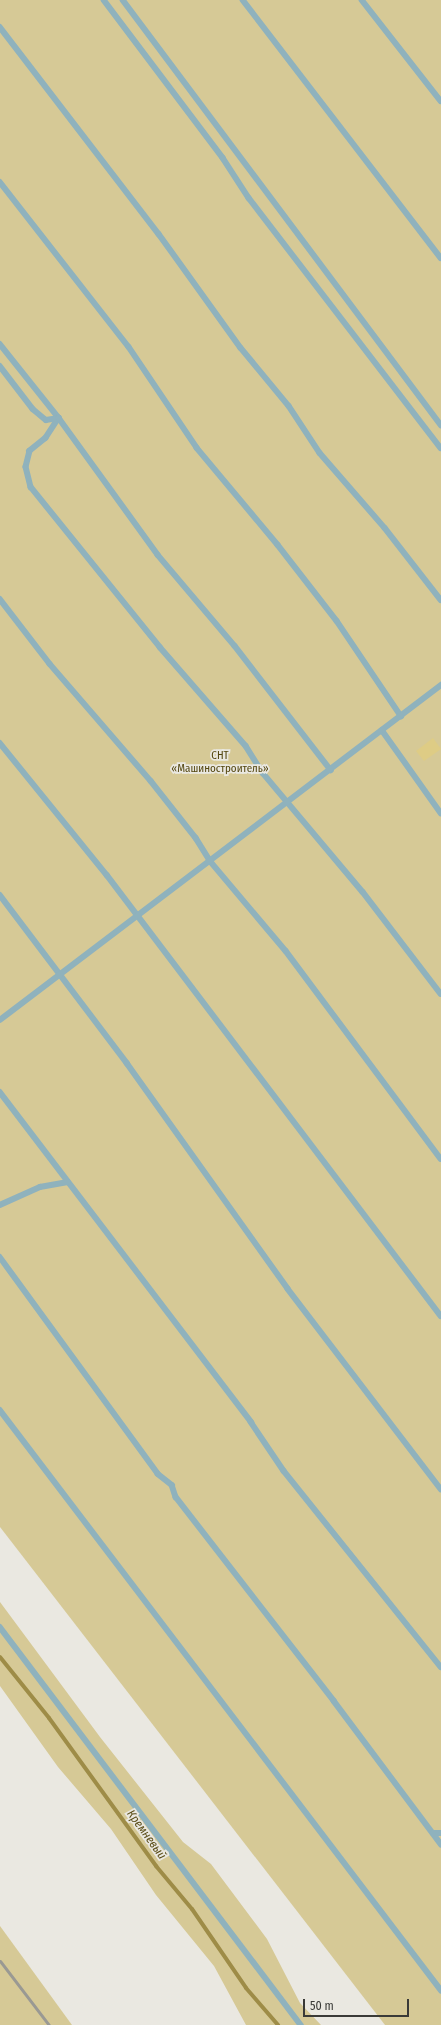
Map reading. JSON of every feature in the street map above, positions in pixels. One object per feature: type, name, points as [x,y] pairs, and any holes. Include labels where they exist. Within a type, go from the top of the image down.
[{"type":"lane","points":[[104,0],[223,158],[254,204],[441,448]]},
{"type":"lane","points":[[123,0],[441,425]]},
{"type":"lane","points":[[243,0],[441,258]]},
{"type":"lane","points":[[362,0],[441,101]]},
{"type":"lane","points":[[0,27],[159,234],[241,348],[288,406],[320,453],[385,528],[441,600]]},
{"type":"lane","points":[[0,182],[129,347],[197,448],[278,544],[337,621],[401,716]]},
{"type":"lane","points":[[0,344],[58,418],[158,555],[235,646],[331,770]]},
{"type":"lane","points":[[0,366],[33,409],[46,420],[58,418]]},
{"type":"lane","points":[[58,418],[46,438],[30,451],[26,467],[31,487],[363,892],[441,994]]},
{"type":"lane","points":[[0,599],[50,664],[111,732],[196,838],[211,862],[295,963],[441,1159]]},
{"type":"lane","points":[[0,1020],[211,862],[441,686]]},
{"type":"lane","points":[[382,730],[441,813]]},
{"type":"lane","points":[[0,743],[106,876],[441,1316]]},
{"type":"lane","points":[[0,895],[61,974],[288,1289],[441,1489]]},
{"type":"lane","points":[[0,1092],[251,1422],[284,1471],[441,1666]]},
{"type":"lane","points":[[0,1205],[40,1187],[68,1182]]},
{"type":"lane","points":[[0,1257],[158,1474],[172,1486],[176,1496],[334,1701],[441,1844]]},
{"type":"lane","points":[[0,1410],[441,1990]]},
{"type":"lane","points":[[0,1627],[301,2025]]},
{"type":"lane","points":[[432,1833],[441,1833]]},
{"type":"green space","name":"СНТ «Машиностроитель»","points":[[0,0],[441,0],[441,2025],[385,2025],[0,1527]]},
{"type":"green space","points":[[0,1602],[100,1737],[183,1842],[211,1864],[267,1939],[300,2003],[321,2025],[246,2025],[214,1966],[156,1895],[111,1829],[58,1767],[0,1686]]},
{"type":"green space","points":[[0,1926],[72,2025],[0,2025]]},
{"type":"building","points":[[433,738],[441,749],[424,761],[416,751]]},
{"type":"waterway","name":"Кремневый","points":[[0,1657],[49,1718],[156,1866],[192,1909],[246,1988],[278,2025]]},
{"type":"railway","points":[[0,1961],[49,2025]]}]
